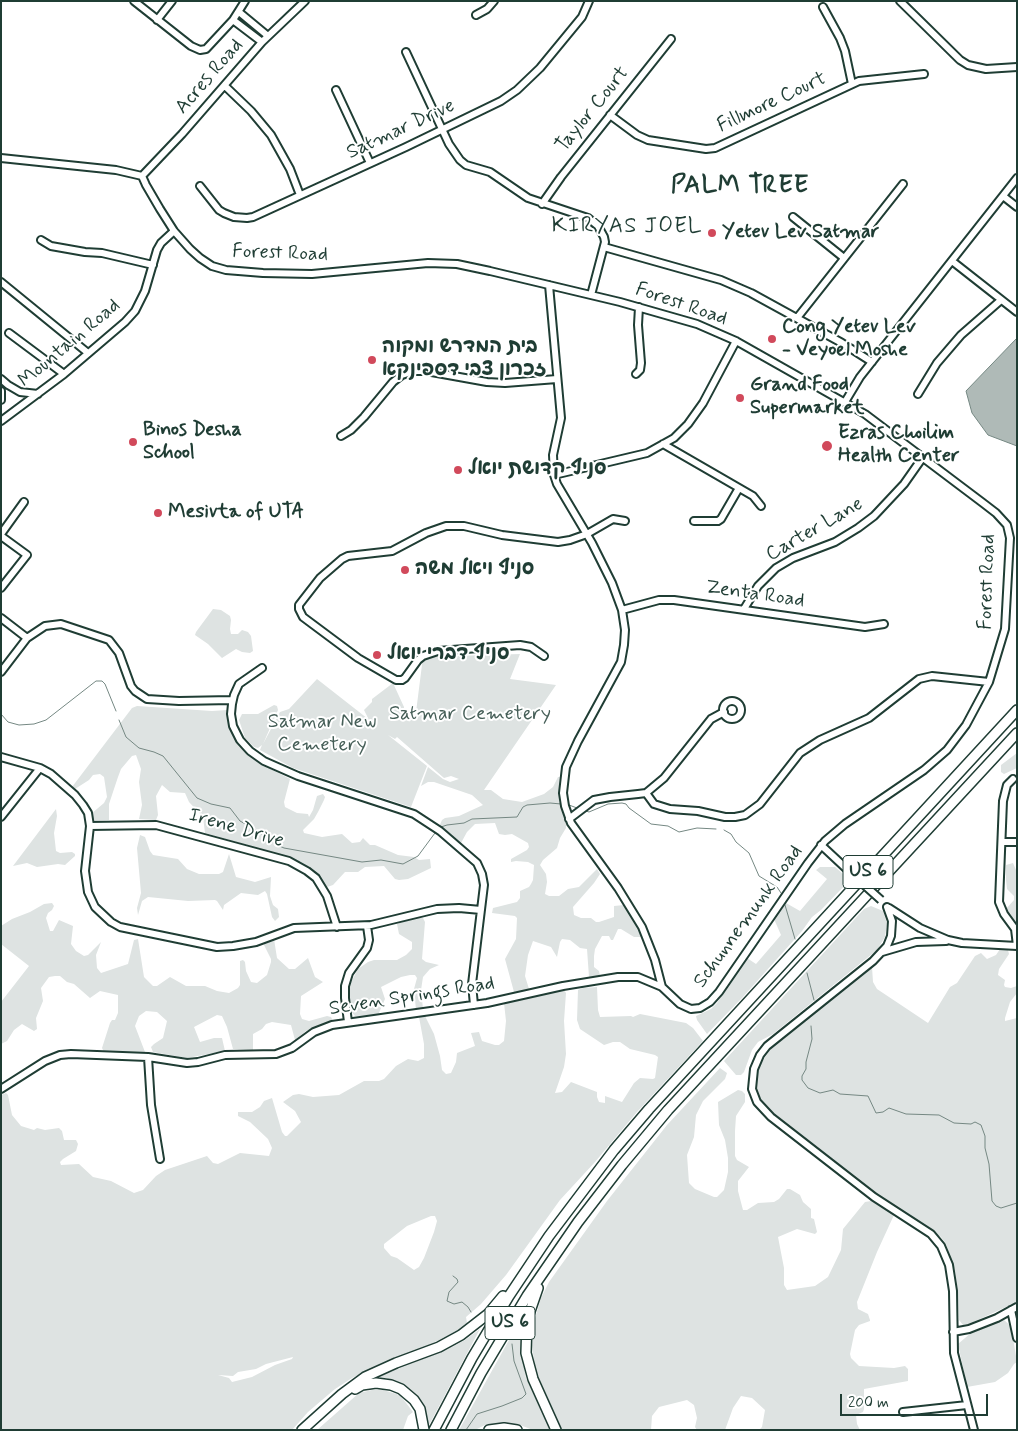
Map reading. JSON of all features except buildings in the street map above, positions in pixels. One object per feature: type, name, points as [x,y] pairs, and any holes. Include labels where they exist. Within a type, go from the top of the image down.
[{"type":"highway","name":"US 6","points":[[434,1430],[485,1335],[538,1251],[586,1185],[649,1109],[1017,710]]},
{"type":"highway","name":"US 6","points":[[451,1430],[481,1373],[513,1319],[578,1222],[622,1165],[668,1110],[1017,733]]},
{"type":"highway","points":[[556,1430],[535,1386],[529,1367],[526,1327],[530,1308],[537,1290],[578,1222]]},
{"type":"highway","points":[[302,1430],[337,1397],[365,1377],[439,1347],[468,1330],[493,1308],[538,1251]]},
{"type":"highway","points":[[307,1430],[346,1395],[362,1385],[376,1383],[396,1387],[410,1396],[420,1409],[424,1430]]},
{"type":"highway","points":[[489,1430],[504,1428],[518,1430]]},
{"type":"street","points":[[134,1],[191,46],[200,50],[206,49],[233,20],[246,1]]},
{"type":"street","points":[[157,20],[172,1]]},
{"type":"street","name":"Acres Road","points":[[142,176],[225,86],[262,42],[306,1]]},
{"type":"street","points":[[476,15],[487,9],[494,1]]},
{"type":"street","name":"Satmar Drive","points":[[200,186],[220,210],[228,216],[253,217],[442,130],[501,101],[525,83],[540,68],[582,16],[589,1]]},
{"type":"street","points":[[900,1],[960,60],[968,65],[986,70],[1017,67]]},
{"type":"street","points":[[823,7],[845,51],[852,84]]},
{"type":"street","points":[[239,12],[268,36]]},
{"type":"street","points":[[233,20],[262,42]]},
{"type":"street","name":"Taylor Court","points":[[542,204],[561,176],[671,39]]},
{"type":"street","points":[[406,52],[442,130],[460,160],[466,165],[490,172],[528,198],[592,220],[598,226],[604,237],[604,247],[591,294]]},
{"type":"street","name":"Fillmore Court","points":[[610,115],[637,135],[648,140],[706,149],[715,148],[852,84],[869,79],[924,74]]},
{"type":"street","points":[[225,86],[251,111],[271,135],[290,169],[300,195]]},
{"type":"street","points":[[336,90],[370,163]]},
{"type":"street","points":[[1,158],[116,170],[142,176]]},
{"type":"street","name":"Forest Road","points":[[142,176],[150,194],[174,231],[200,258],[212,266],[226,270],[312,274],[428,263],[457,264],[591,294],[697,324],[736,341],[865,414],[996,513],[1007,525],[1014,538],[1005,630],[989,682],[966,725],[956,740],[938,760],[845,824],[821,846]]},
{"type":"street","points":[[845,402],[860,377],[1017,178]]},
{"type":"street","points":[[797,318],[903,184]]},
{"type":"street","points":[[1003,196],[1017,207]]},
{"type":"street","points":[[793,217],[844,258]]},
{"type":"street","name":"Mountain Road","points":[[1,421],[64,374],[125,322],[135,311],[145,291],[160,243],[174,231]]},
{"type":"street","points":[[41,240],[51,246],[85,252],[102,252],[153,265]]},
{"type":"street","points":[[604,247],[721,280],[752,293],[872,362]]},
{"type":"street","points":[[952,261],[1017,312]]},
{"type":"street","points":[[1,282],[88,353]]},
{"type":"street","name":"Schunnemunk Road","points":[[549,285],[561,418],[553,455],[554,475],[557,484],[587,534],[612,583],[622,610],[625,630],[620,662],[566,767],[563,793],[569,819],[633,911],[642,927],[656,960],[662,986],[674,1000],[688,1008],[700,1008],[710,1002],[719,992],[821,846]]},
{"type":"street","points":[[918,394],[937,363],[961,335],[1001,300]]},
{"type":"street","points":[[636,374],[640,370],[641,363],[638,325],[639,307]]},
{"type":"street","points":[[9,333],[64,374]]},
{"type":"street","points":[[554,475],[633,457],[674,438],[688,424],[703,403],[736,341]]},
{"type":"street","points":[[341,436],[351,430],[364,417],[393,382],[402,375],[414,371],[426,371],[487,382],[505,383],[557,379]]},
{"type":"street","points":[[1,379],[20,392],[38,394]]},
{"type":"street","points":[[1,391],[1,400]]},
{"type":"street","points":[[663,444],[752,496],[761,506]]},
{"type":"street","name":"Carter Lane","points":[[744,609],[758,586],[776,568],[793,558],[835,542],[874,516],[904,484],[923,457]]},
{"type":"street","points":[[694,521],[718,521],[721,519],[739,488]]},
{"type":"street","points":[[1,588],[27,556],[1,535],[24,502]]},
{"type":"street","points":[[544,656],[531,647],[520,645],[438,651],[423,656],[405,678],[396,680],[365,662],[308,621],[300,612],[299,605],[320,578],[342,559],[348,556],[392,551],[426,533],[446,526],[464,526],[502,535],[558,542],[587,534],[612,519],[626,521]]},
{"type":"street","name":"Zenta Road","points":[[622,610],[659,600],[674,600],[865,627],[884,624]]},
{"type":"street","points":[[1,618],[27,638]]},
{"type":"street","points":[[1,672],[27,638],[45,626],[53,624],[68,625],[104,638],[112,643],[119,653],[131,686],[147,699],[178,701],[232,700]]},
{"type":"street","points":[[262,668],[240,684],[232,700],[231,719],[236,733],[245,746],[260,759],[315,782],[414,814],[436,828],[471,857],[480,867],[484,880],[472,984],[474,1005]]},
{"type":"street","points":[[646,792],[654,804],[670,809],[698,811],[725,817],[744,815],[760,804],[800,753],[820,740],[869,718],[919,679],[932,676],[989,682]]},
{"type":"street","points":[[569,819],[594,800],[646,792],[664,778],[711,719],[724,712]]},
{"type":"street","points":[[1,757],[40,768],[51,774],[78,798],[86,810],[90,826],[85,871],[88,892],[95,907],[102,915],[120,927],[218,947],[256,942],[294,928],[367,926],[437,909],[481,910]]},
{"type":"street","points":[[1,818],[40,768]]},
{"type":"street","points":[[882,952],[916,942],[955,941],[1017,946],[1015,929],[1000,906],[1004,795],[1007,786],[1013,779]]},
{"type":"street","name":"Irene Drive","points":[[90,826],[156,825],[289,861],[316,878],[328,900],[337,927]]},
{"type":"street","points":[[1002,842],[1017,842]]},
{"type":"street","points":[[821,846],[887,907],[891,916],[892,932],[889,942],[882,952],[763,1051],[754,1069],[752,1078],[753,1093],[759,1105],[771,1116],[874,1197],[931,1234],[941,1246],[949,1265],[952,1284],[955,1358],[974,1430]]},
{"type":"street","points":[[887,907],[920,928],[937,936],[955,941]]},
{"type":"street","points":[[348,1022],[345,982],[349,972],[367,948],[367,926]]},
{"type":"street","name":"Seven Springs Road","points":[[1,1089],[45,1061],[60,1055],[148,1057],[186,1063],[229,1055],[276,1054],[293,1047],[320,1029],[348,1022],[474,1005],[618,977],[638,977],[662,986]]},
{"type":"street","points":[[148,1057],[150,1094],[160,1159]]},
{"type":"street","points":[[953,1332],[969,1329],[1014,1309],[1017,1338]]},
{"type":"street","points":[[903,1412],[967,1405]]},
{"type":"green space","points":[[213,609],[221,610],[230,616],[231,634],[238,634],[242,630],[248,632],[251,636],[253,651],[250,653],[236,649],[222,658],[208,644],[195,635]]},
{"type":"green space","points":[[520,654],[510,679],[556,685],[484,790],[491,790],[503,799],[522,802],[544,794],[553,787],[558,777],[560,777],[559,800],[566,828],[557,848],[540,865],[546,874],[545,894],[559,896],[568,889],[579,887],[597,869],[600,874],[573,907],[574,915],[581,918],[591,918],[599,922],[614,917],[614,906],[624,905],[642,937],[634,937],[621,929],[618,929],[613,940],[609,936],[602,936],[595,949],[594,956],[594,967],[599,971],[600,976],[589,977],[587,949],[580,948],[570,940],[562,939],[557,957],[551,947],[533,941],[528,955],[525,976],[529,989],[514,992],[505,959],[516,939],[517,918],[515,916],[492,913],[493,908],[517,902],[520,898],[520,891],[531,884],[534,865],[528,862],[511,862],[511,859],[527,850],[529,847],[528,843],[512,834],[499,834],[495,823],[475,824],[467,832],[461,843],[439,827],[445,818],[459,816],[483,805],[472,795],[434,782],[428,782],[421,786],[428,767],[443,779],[450,782],[459,779],[451,776],[444,778],[397,737],[395,739],[388,735],[427,766],[411,807],[293,768],[260,750],[262,745],[258,748],[254,747],[245,738],[239,720],[242,714],[258,714],[274,705],[277,706],[278,710],[263,744],[280,712],[289,709],[317,679],[369,720],[364,710],[372,702],[372,699],[393,683],[404,707],[404,719],[415,720],[423,657]]},
{"type":"green space","points":[[137,706],[212,711],[227,710],[231,731],[243,748],[267,767],[290,779],[284,802],[285,807],[297,813],[308,814],[309,817],[317,796],[323,794],[325,797],[314,819],[303,830],[304,833],[322,837],[342,834],[352,843],[360,842],[363,838],[370,845],[375,845],[398,855],[414,857],[419,860],[430,859],[431,868],[408,879],[399,880],[395,879],[384,866],[365,867],[358,872],[345,872],[333,885],[327,887],[313,871],[304,864],[289,857],[205,833],[203,817],[189,802],[185,793],[170,792],[162,785],[156,796],[158,815],[156,820],[139,819],[142,805],[139,782],[141,769],[136,755],[132,756],[121,769],[109,804],[109,820],[95,821],[91,814],[104,803],[107,797],[104,777],[100,774],[93,775],[75,789],[72,787],[132,708]]},
{"type":"green space","points":[[1017,753],[1017,768],[1004,774],[1001,772],[1001,765]]},
{"type":"green space","points":[[56,809],[57,816],[54,833],[56,851],[60,853],[72,852],[75,856],[65,865],[37,867],[27,863],[13,866]]},
{"type":"green space","points":[[140,835],[145,837],[153,855],[178,859],[187,869],[199,874],[219,874],[223,872],[229,854],[236,877],[255,882],[271,877],[270,896],[273,905],[278,909],[279,917],[275,921],[272,917],[265,891],[258,895],[241,893],[224,905],[223,910],[215,900],[188,901],[148,897],[142,901],[138,915],[137,908],[141,893],[137,848]]},
{"type":"green space","points":[[1013,863],[1017,881],[1017,925],[1005,910],[1014,900],[1014,896],[1007,889],[1006,880],[1006,865]]},
{"type":"green space","points":[[820,867],[835,867],[850,880],[812,917],[802,931],[742,998],[707,1034],[696,1016],[711,1009],[717,1003],[747,958],[756,964],[781,935],[774,919],[786,903],[800,911],[827,879],[816,870]]},
{"type":"green space","points":[[52,903],[54,906],[46,918],[50,931],[53,931],[59,920],[73,926],[71,944],[76,951],[84,956],[88,955],[101,942],[96,955],[97,968],[101,973],[128,964],[134,940],[138,939],[144,977],[153,986],[157,986],[170,977],[186,986],[205,986],[229,993],[240,985],[240,961],[243,960],[251,982],[257,983],[267,975],[271,962],[263,943],[274,939],[277,958],[289,969],[295,969],[308,958],[315,977],[323,982],[301,996],[300,1014],[302,1019],[309,1021],[327,1016],[331,1017],[333,1021],[306,1031],[295,1040],[291,1025],[272,1022],[266,1024],[262,1029],[253,1034],[253,1050],[233,1049],[222,1016],[217,1015],[194,1027],[200,1042],[222,1038],[225,1051],[187,1058],[153,1052],[151,1047],[163,1038],[167,1021],[157,1012],[146,1011],[139,1016],[135,1026],[145,1052],[104,1052],[102,1048],[110,1023],[112,1020],[115,1020],[118,1013],[118,995],[100,991],[90,998],[74,984],[67,982],[60,976],[55,976],[49,977],[41,988],[43,1001],[36,1018],[37,1029],[34,1031],[22,1024],[14,1030],[7,1041],[1,1044],[1,1002],[29,966],[1,944],[1,926],[44,904]]},
{"type":"green space","points":[[871,906],[883,911],[887,923],[885,937],[877,950],[773,1034],[758,1042],[752,1050],[744,1072],[741,1075],[736,1075],[724,1061],[864,909]]},
{"type":"green space","points":[[418,917],[423,918],[425,922],[422,959],[439,965],[430,969],[423,977],[421,990],[423,1009],[416,1010],[414,989],[417,978],[415,975],[410,975],[401,977],[381,987],[385,999],[378,1015],[355,1016],[350,1010],[349,989],[358,969],[374,960],[397,960],[406,955],[412,949],[412,942],[399,934],[397,924]]},
{"type":"green space","points":[[1000,949],[1008,950],[1009,954],[999,969],[998,975],[1005,980],[1005,987],[1017,986],[1017,993],[1010,1002],[1005,1021],[1017,1018],[1017,1302],[963,1325],[959,1320],[955,1270],[946,1244],[941,1237],[870,1191],[783,1123],[762,1103],[757,1092],[756,1078],[758,1067],[771,1049],[872,967],[873,982],[877,989],[928,1023],[950,987],[957,983],[975,956],[981,953],[987,959],[996,955]]},
{"type":"green space","points":[[597,987],[600,1017],[633,1017],[640,1014],[686,1023],[693,1028],[703,1041],[637,1112],[560,1200],[506,1275],[481,1304],[466,1317],[467,1323],[463,1328],[427,1346],[382,1363],[352,1378],[335,1389],[308,1412],[292,1430],[1,1430],[1,1095],[6,1093],[8,1095],[12,1115],[21,1126],[34,1130],[37,1128],[45,1130],[59,1128],[62,1131],[64,1140],[76,1140],[78,1144],[76,1151],[63,1159],[60,1162],[61,1165],[79,1164],[93,1177],[111,1181],[134,1193],[143,1190],[156,1176],[165,1170],[207,1156],[213,1163],[218,1164],[240,1153],[269,1156],[272,1148],[268,1139],[250,1122],[238,1116],[238,1112],[252,1112],[260,1107],[264,1101],[272,1098],[282,1132],[287,1136],[301,1122],[295,1111],[283,1102],[293,1095],[299,1094],[313,1097],[339,1095],[364,1081],[384,1079],[396,1066],[408,1059],[418,1061],[424,1058],[424,1044],[419,1017],[425,1016],[434,1034],[442,1070],[446,1074],[451,1073],[456,1062],[457,1053],[475,1046],[471,1033],[479,1032],[482,1041],[495,1045],[499,1045],[504,1041],[506,1021],[504,1003],[564,990],[566,993],[564,1021],[566,1054],[564,1067],[555,1093],[562,1092],[571,1082],[597,1092],[599,1102],[605,1103],[605,1096],[622,1102],[634,1083],[640,1078],[655,1078],[658,1057],[630,1049],[620,1042],[604,1045],[580,1029],[577,1020],[578,990]],"holes":[[[435,1216],[437,1221],[419,1267],[414,1270],[391,1256],[384,1248],[384,1244],[407,1226]],[[293,1357],[252,1377],[232,1382],[229,1378],[218,1375],[233,1376],[238,1372],[256,1369],[266,1364]]]},
{"type":"green space","points":[[720,1068],[727,1073],[725,1079],[703,1101],[696,1115],[694,1137],[687,1155],[689,1183],[695,1189],[714,1197],[717,1197],[724,1190],[728,1172],[728,1158],[725,1140],[719,1125],[718,1102],[738,1090],[745,1094],[745,1102],[736,1116],[735,1156],[737,1160],[749,1167],[738,1181],[738,1191],[743,1210],[747,1210],[758,1203],[774,1202],[787,1189],[790,1189],[800,1195],[803,1202],[811,1209],[811,1218],[814,1219],[817,1232],[815,1234],[797,1229],[778,1237],[784,1268],[784,1285],[787,1290],[815,1286],[828,1277],[841,1250],[843,1229],[865,1202],[871,1201],[894,1215],[857,1302],[858,1309],[868,1314],[870,1321],[859,1325],[855,1330],[850,1354],[851,1358],[859,1366],[894,1368],[905,1366],[908,1369],[908,1381],[864,1389],[864,1409],[863,1412],[856,1415],[860,1430],[759,1430],[762,1427],[765,1410],[752,1398],[741,1396],[733,1408],[725,1430],[697,1430],[695,1427],[697,1418],[694,1405],[687,1400],[659,1407],[652,1416],[651,1430],[562,1430],[536,1371],[534,1360],[532,1346],[533,1325],[541,1298],[549,1282],[607,1201],[667,1125]]},
{"type":"green space","points":[[524,1313],[521,1329],[521,1351],[526,1378],[550,1430],[533,1430],[520,1425],[504,1423],[485,1425],[475,1430],[459,1430]]},
{"type":"green space","points":[[1004,1320],[1011,1326],[1017,1362],[1008,1373],[995,1382],[967,1387],[958,1344],[972,1332]]},
{"type":"green space","points":[[480,1329],[428,1427],[424,1408],[415,1394],[398,1382],[386,1378],[375,1378],[448,1349]]},
{"type":"green space","points":[[383,1390],[400,1395],[413,1412],[408,1416],[403,1430],[317,1430],[359,1393]]},
{"type":"shaded area","points":[[1017,338],[1017,446],[988,435],[972,413],[966,391]]},
{"type":"waterway","points":[[1,714],[8,722],[19,725],[34,724],[46,720],[96,681],[102,681],[105,684],[116,711]]},
{"type":"waterway","points":[[119,720],[126,737],[139,748],[163,756],[197,798],[211,804],[230,808],[240,821],[284,848],[362,862],[381,860],[403,864],[418,856],[435,833]]},
{"type":"waterway","points":[[586,811],[589,812],[608,804],[622,803],[626,804],[651,824],[668,826],[679,832],[697,828],[716,829]]},
{"type":"waterway","points":[[441,827],[464,823],[472,819],[517,817],[523,807],[527,805],[561,804]]},
{"type":"waterway","points":[[569,805],[577,808]]},
{"type":"waterway","points":[[724,830],[731,834],[736,842],[749,853],[759,876],[777,887],[781,893]]},
{"type":"waterway","points":[[785,905],[795,939]]},
{"type":"waterway","points":[[807,973],[814,1000]]},
{"type":"waterway","points":[[811,1026],[812,1039],[806,1069],[802,1076],[802,1080],[808,1088],[820,1093],[833,1090],[840,1094],[868,1096],[876,1113],[883,1112],[889,1108],[906,1114],[939,1115],[954,1123],[971,1124],[975,1122],[981,1125],[985,1136],[992,1201],[1001,1208],[1017,1203]]},
{"type":"waterway","points":[[453,1276],[458,1282],[449,1292],[447,1301],[454,1304],[462,1302],[471,1312]]},
{"type":"waterway","points":[[466,1430],[477,1414],[522,1398],[526,1394],[514,1361],[512,1344]]},
{"type":"place","name":"Yetev Lev Satmar","points":[[712,233]]},
{"type":"place","name":"Cong Yetev Lev - Veyoel Moshe","points":[[772,339]]},
{"type":"place","name":"בית המדרש ומקוה זכרון צבי דספינקא","points":[[372,360]]},
{"type":"place","name":"Grand Food Supermarket","points":[[740,398]]},
{"type":"place","name":"Binos Desha School","points":[[133,442]]},
{"type":"place","name":"Ezras Choilim Health Center","points":[[827,446]]},
{"type":"place","name":"סניף קדושת יואל","points":[[458,470]]},
{"type":"place","name":"Mesivta of UTA","points":[[158,513]]},
{"type":"place","name":"סניף ויאל משה","points":[[405,570]]},
{"type":"place","name":"סניף דברי יואל","points":[[377,655]]},
{"type":"district","name":"PALM TREE","points":[[740,187]]},
{"type":"district","name":"KIRYAS JOEL","points":[[627,227]]},
{"type":"park label","name":"Satmar Cemetery","points":[[470,715]]},
{"type":"park label","name":"Satmar New Cemetery","points":[[322,734]]}]
